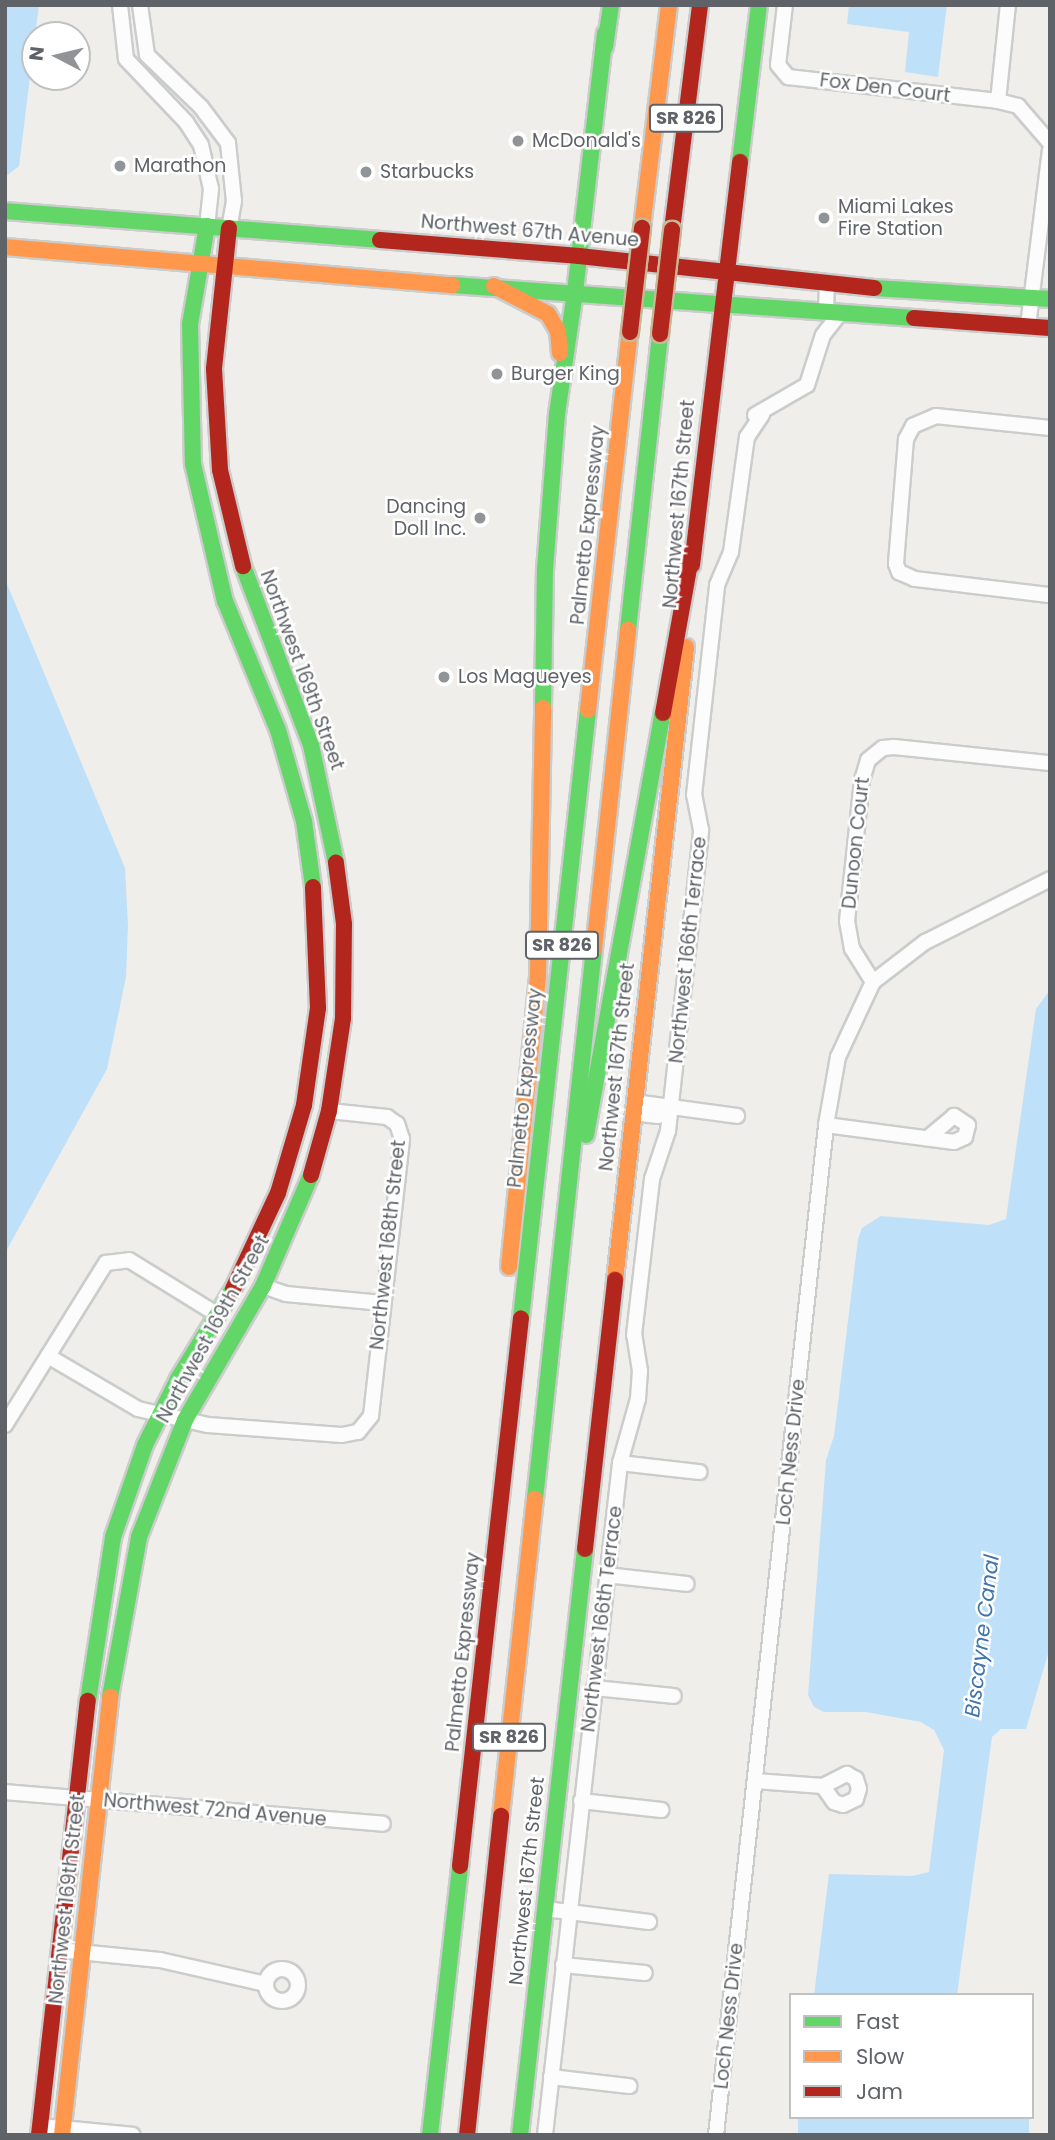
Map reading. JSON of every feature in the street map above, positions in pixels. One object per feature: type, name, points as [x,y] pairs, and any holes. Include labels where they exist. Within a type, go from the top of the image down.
[{"type":"main road","points":[[605,5],[605,47]]},
{"type":"main road","points":[[495,1559],[492,1441],[538,975],[545,723],[543,596],[561,373],[575,292],[611,5]]},
{"type":"main road","name":"Palmetto Expressway","points":[[430,2135],[630,332],[669,5]]},
{"type":"main road","name":"SR 826","points":[[467,2135],[660,334],[700,5]]},
{"type":"main road","name":"Northwest 167th Street","points":[[520,2135],[633,1108],[690,621],[692,552],[759,5]]},
{"type":"main road","name":"Northwest 67th Avenue","points":[[5,211],[579,256],[725,270],[827,284],[1050,299]]},
{"type":"main road","name":"Northwest 169th Street","points":[[39,2130],[103,1579],[128,1486],[160,1414],[259,1238],[292,1149],[304,1105],[318,1008],[317,919],[303,821],[278,730],[225,601],[201,510],[188,369],[198,265],[206,226]]},
{"type":"main road","name":"Northwest 169th Street","points":[[62,2132],[98,1800],[127,1584],[154,1492],[185,1420],[263,1286],[303,1200],[329,1111],[343,1018],[344,924],[328,812],[311,745],[247,585],[222,481],[214,369],[222,268],[229,228]]},
{"type":"main road","points":[[5,247],[222,268],[1050,328]]},
{"type":"main road","points":[[494,286],[539,307],[555,322],[561,373]]},
{"type":"main road","points":[[566,1200],[591,1119],[692,552]]},
{"type":"main road","points":[[303,821],[328,812]]},
{"type":"main road","points":[[318,1008],[343,1018]]},
{"type":"street","name":"Northwest 169th Street","points":[[120,5],[126,60],[186,122],[201,145],[211,189],[206,226]]},
{"type":"street","name":"Northwest 169th Street","points":[[140,5],[147,55],[201,107],[228,143],[234,190],[229,228]]},
{"type":"street","name":"Fox Den Court","points":[[785,5],[778,65],[788,77],[998,101],[1018,106],[1050,143]]},
{"type":"street","points":[[998,101],[1008,5]]},
{"type":"street","points":[[1027,326],[1050,150]]},
{"type":"street","points":[[823,335],[827,284]]},
{"type":"street","name":"Northwest 166th Terrace","points":[[545,2135],[620,1463],[638,1399],[640,1371],[634,1340],[637,1303],[652,1179],[666,1144],[701,830],[694,788],[718,579],[731,552],[741,463],[749,432],[762,415],[809,382],[823,335],[826,311]]},
{"type":"street","points":[[1050,428],[936,416],[913,426],[906,439],[896,564],[899,572],[915,579],[1050,595]]},
{"type":"street","name":"Dunoon Court","points":[[873,982],[852,949],[848,921],[862,780],[868,760],[883,748],[894,747],[1050,763]]},
{"type":"street","name":"Loch Ness Drive","points":[[716,2135],[826,1125],[838,1057],[873,982],[925,942],[1050,879]]},
{"type":"street","points":[[633,1108],[658,1115],[670,1108],[737,1116]]},
{"type":"street","name":"Northwest 168th Street","points":[[185,1420],[342,1435],[358,1432],[371,1416],[402,1139],[397,1124],[387,1117],[329,1111]]},
{"type":"street","points":[[826,1125],[930,1136]]},
{"type":"street","points":[[5,1425],[106,1263],[116,1259],[129,1259],[218,1315]]},
{"type":"street","points":[[263,1286],[286,1294],[383,1303]]},
{"type":"street","points":[[48,1356],[138,1409],[185,1420]]},
{"type":"street","points":[[620,1463],[699,1472]]},
{"type":"street","points":[[606,1575],[687,1584]]},
{"type":"street","points":[[594,1688],[674,1696]]},
{"type":"street","points":[[755,1781],[823,1787]]},
{"type":"street","name":"Northwest 72nd Avenue","points":[[5,1792],[383,1824]]},
{"type":"street","points":[[581,1801],[661,1810]]},
{"type":"street","points":[[545,1909],[649,1922]]},
{"type":"street","points":[[59,1950],[160,1960],[266,1984]]},
{"type":"street","points":[[563,1965],[645,1973]]},
{"type":"street","points":[[551,2077],[629,2086]]},
{"type":"street","points":[[39,2130],[133,2135]]},
{"type":"water","points":[[5,5],[39,5],[37,21],[21,21],[21,91],[28,91],[19,166],[5,177]]},
{"type":"water","points":[[849,5],[947,5],[938,77],[905,72],[909,32],[847,24]]},
{"type":"water","points":[[5,579],[125,868],[128,926],[126,977],[107,1069],[5,1253]]},
{"type":"water","name":"Biscayne Canal","points":[[1050,990],[1050,1647],[1026,1729],[1001,1729],[992,1737],[957,1993],[814,1993],[829,1874],[912,1876],[929,1872],[944,1750],[934,1730],[921,1722],[866,1712],[824,1712],[814,1707],[808,1695],[826,1460],[834,1436],[858,1239],[862,1228],[881,1216],[989,1225],[1006,1219],[1036,1009]]},
{"type":"water","points":[[798,2119],[1029,2119],[1029,2135],[798,2135]]},
{"type":"traffic: fast","points":[[605,47],[611,5]]},
{"type":"traffic: fast","points":[[740,162],[759,5]]},
{"type":"traffic: fast","points":[[575,292],[605,34]]},
{"type":"traffic: fast","points":[[5,211],[380,240]]},
{"type":"traffic: fast","points":[[207,226],[190,324],[193,464],[225,601],[278,730],[304,821],[313,887]]},
{"type":"traffic: fast","points":[[452,285],[914,318]]},
{"type":"traffic: fast","points":[[874,288],[1050,299]]},
{"type":"traffic: fast","points":[[543,708],[545,570],[557,414],[575,292]]},
{"type":"traffic: fast","points":[[628,630],[660,334]]},
{"type":"traffic: fast","points":[[243,566],[311,745],[336,863]]},
{"type":"traffic: fast","points":[[521,1318],[588,710]]},
{"type":"traffic: fast","points":[[586,1135],[663,713]]},
{"type":"traffic: fast","points":[[535,1499],[594,949]]},
{"type":"traffic: fast","points":[[110,1697],[139,1537],[185,1420],[263,1286],[311,1175]]},
{"type":"traffic: fast","points":[[88,1701],[113,1537],[145,1445],[178,1379],[233,1289]]},
{"type":"traffic: fast","points":[[520,2135],[585,1549]]},
{"type":"traffic: fast","points":[[430,2135],[460,1866]]},
{"type":"traffic: slow","points":[[642,228],[669,5]]},
{"type":"traffic: slow","points":[[5,247],[452,285]]},
{"type":"traffic: slow","points":[[494,286],[548,314],[558,331],[560,353]]},
{"type":"traffic: slow","points":[[588,710],[630,332]]},
{"type":"traffic: slow","points":[[594,949],[628,630]]},
{"type":"traffic: slow","points":[[615,1280],[686,647]]},
{"type":"traffic: slow","points":[[509,1267],[538,975],[543,708]]},
{"type":"traffic: slow","points":[[501,1816],[535,1499]]},
{"type":"traffic: slow","points":[[62,2135],[110,1697]]},
{"type":"traffic: jam","points":[[672,230],[700,5]]},
{"type":"traffic: jam","points":[[692,565],[740,162]]},
{"type":"traffic: jam","points":[[229,228],[214,369],[220,470],[243,566]]},
{"type":"traffic: jam","points":[[630,332],[642,228]]},
{"type":"traffic: jam","points":[[660,334],[672,230]]},
{"type":"traffic: jam","points":[[380,240],[579,256],[874,288]]},
{"type":"traffic: jam","points":[[914,318],[1050,328]]},
{"type":"traffic: jam","points":[[663,713],[692,552]]},
{"type":"traffic: jam","points":[[311,1175],[329,1111],[343,1018],[344,924],[336,863]]},
{"type":"traffic: jam","points":[[233,1289],[278,1193],[304,1105],[318,1008],[313,887]]},
{"type":"traffic: jam","points":[[585,1549],[615,1280]]},
{"type":"traffic: jam","points":[[460,1866],[521,1318]]},
{"type":"traffic: jam","points":[[39,2135],[88,1701]]},
{"type":"traffic: jam","points":[[467,2135],[501,1816]]},
{"type":"place","name":"McDonald's","points":[[518,141]]},
{"type":"place","name":"Marathon","points":[[120,166]]},
{"type":"place","name":"Starbucks","points":[[366,172]]},
{"type":"place","name":"Miami Lakes Fire Station","points":[[824,218]]},
{"type":"place","name":"Burger King","points":[[497,374]]},
{"type":"place","name":"Dancing Doll Inc.","points":[[480,518]]},
{"type":"place","name":"Los Magueyes","points":[[444,677]]}]
